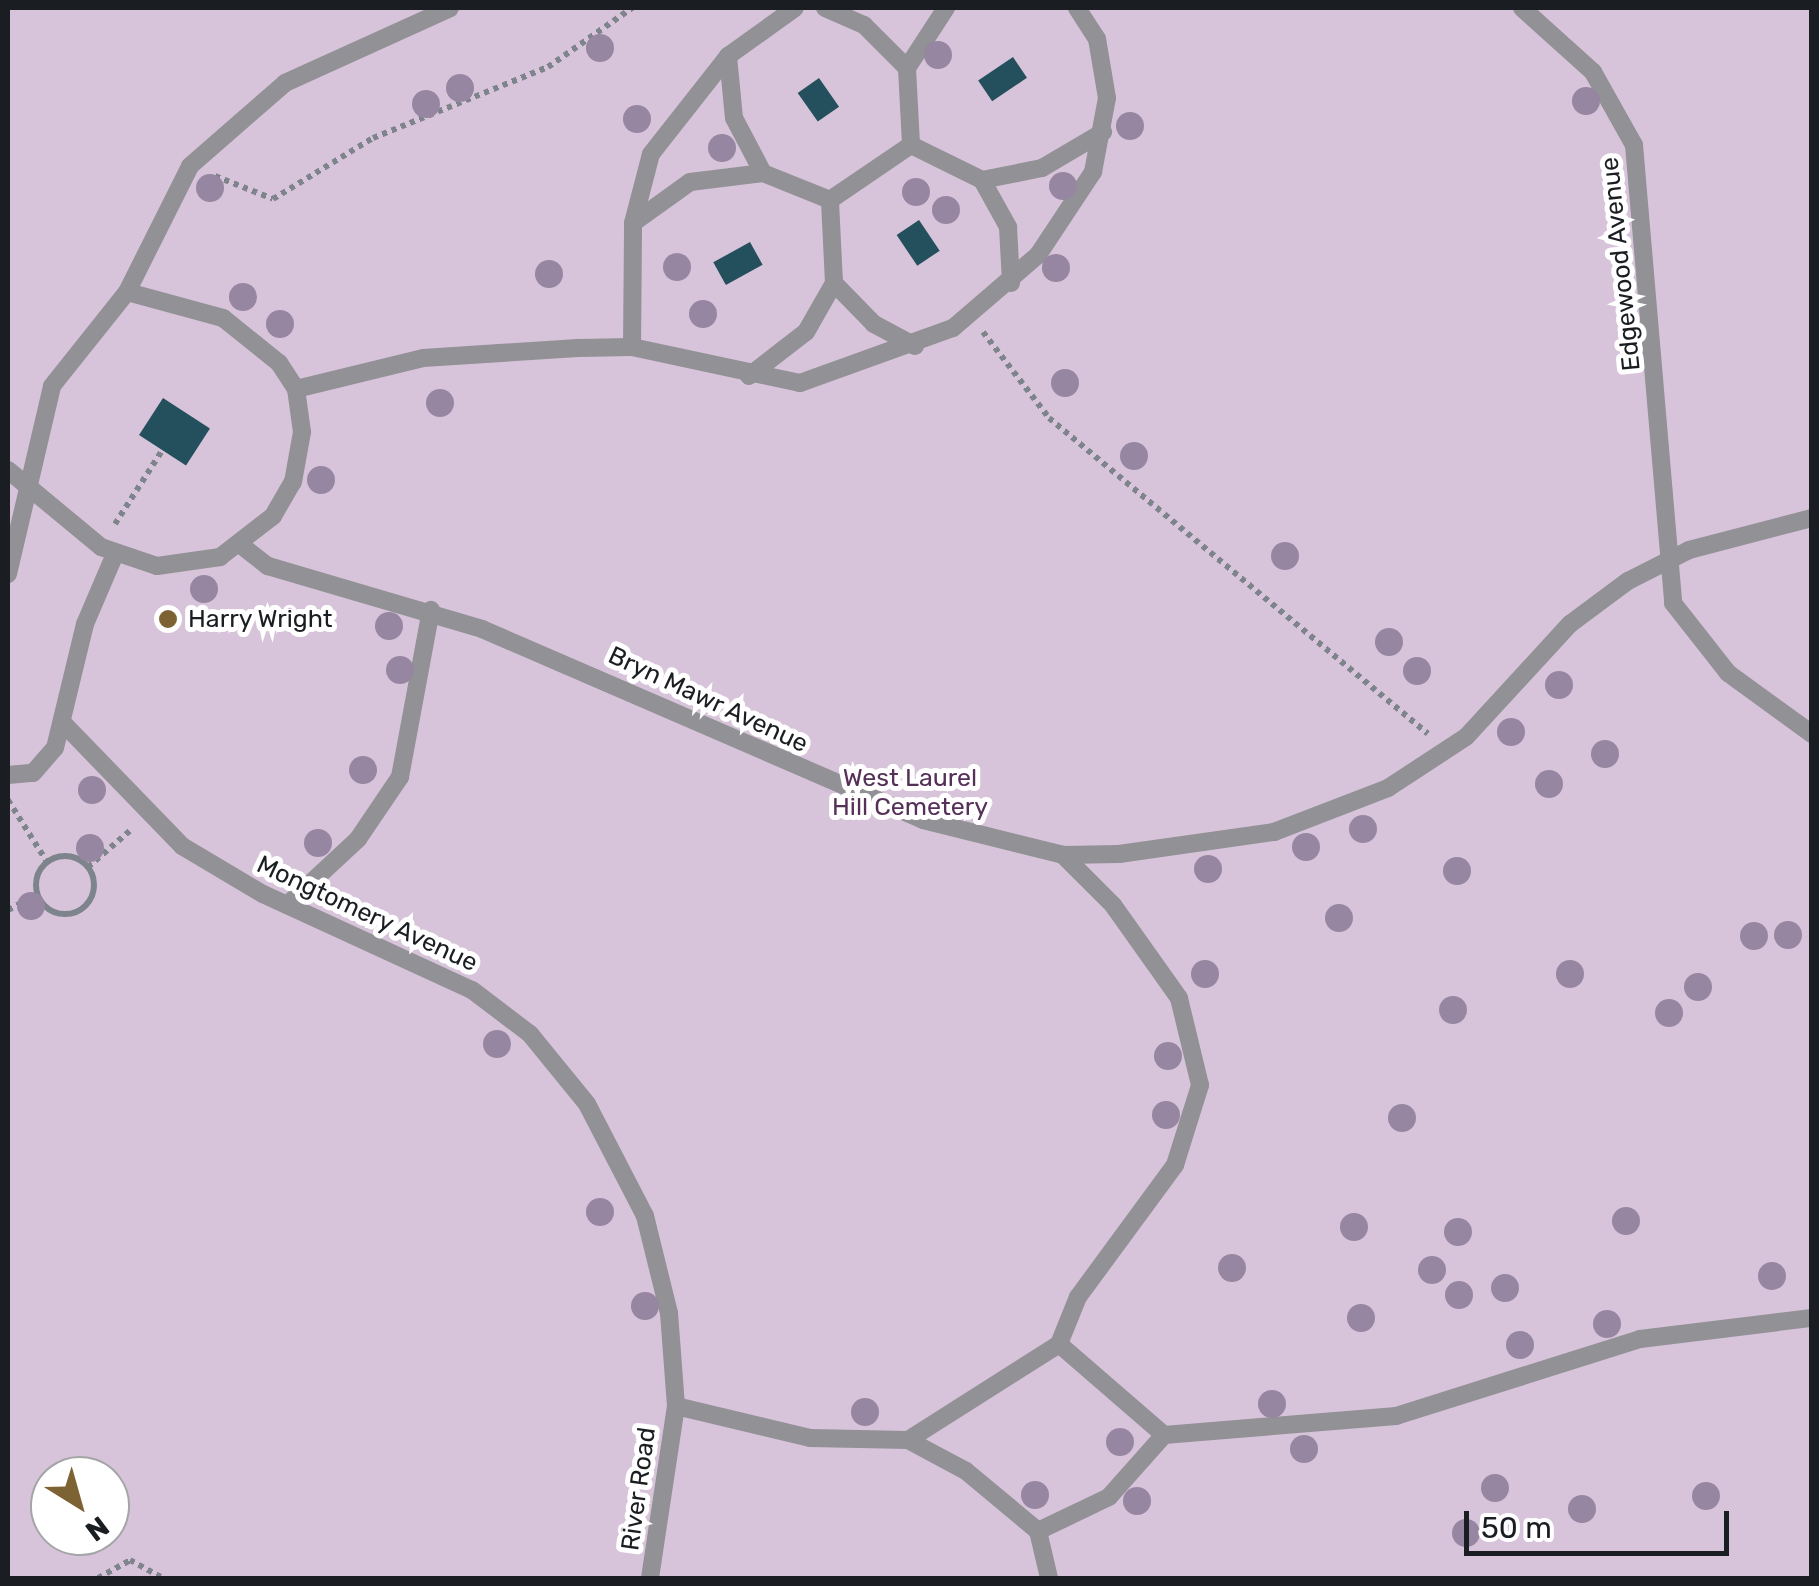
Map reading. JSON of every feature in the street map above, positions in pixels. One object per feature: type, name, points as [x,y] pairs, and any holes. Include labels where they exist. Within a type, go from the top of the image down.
[{"type":"lane","points":[[8,574],[52,386],[127,292],[190,166],[285,83],[450,8]]},
{"type":"lane","points":[[632,347],[633,224],[651,154],[728,56],[796,8]]},
{"type":"lane","points":[[825,8],[864,24],[907,68]]},
{"type":"lane","points":[[911,145],[907,68],[946,8]]},
{"type":"lane","name":"Edgewood Avenue","points":[[1522,8],[1593,72],[1637,155],[1674,603],[1705,649],[1812,734]]},
{"type":"lane","points":[[296,389],[423,358],[632,347],[749,376],[826,378],[915,346],[972,317],[1012,282],[1080,200],[1103,132],[1104,65],[1086,10]]},
{"type":"lane","points":[[728,56],[734,118],[763,173]]},
{"type":"lane","points":[[982,180],[1042,168],[1103,132]]},
{"type":"lane","points":[[911,145],[982,180],[1008,227],[1012,282]]},
{"type":"lane","points":[[830,200],[911,145]]},
{"type":"lane","points":[[633,224],[690,182],[763,173],[830,200]]},
{"type":"lane","points":[[749,376],[806,332],[834,284],[830,200]]},
{"type":"lane","points":[[834,284],[874,324],[915,346]]},
{"type":"lane","points":[[8,470],[108,550],[179,566],[242,546],[293,482],[302,444],[296,389],[244,329],[127,292]]},
{"type":"lane","name":"Bryn Mawr Avenue","points":[[242,546],[268,566],[431,610],[866,798],[1064,855],[1274,832],[1388,788],[1446,754],[1570,624],[1668,558],[1812,518]]},
{"type":"lane","points":[[8,775],[46,762],[62,722],[84,624],[108,550]]},
{"type":"lane","points":[[287,905],[358,839],[400,777],[431,610]]},
{"type":"lane","name":"Mongtomery Avenue","points":[[62,722],[148,815],[206,862],[287,905],[472,990],[567,1075],[619,1158],[655,1246],[676,1406]]},
{"type":"lane","points":[[908,1440],[1059,1344],[1078,1297],[1176,1165],[1200,1086],[1179,998],[1113,905],[1064,855]]},
{"type":"lane","points":[[1038,1530],[1109,1498],[1164,1434],[1396,1416],[1640,1339],[1812,1318]]},
{"type":"lane","points":[[1059,1344],[1164,1434]]},
{"type":"lane","points":[[676,1406],[810,1438],[908,1440],[966,1471],[1038,1530],[1049,1578]]},
{"type":"lane","name":"River Road","points":[[650,1578],[676,1406]]},
{"type":"path","points":[[190,166],[274,199],[372,138],[548,66],[632,8]]},
{"type":"path","points":[[972,317],[1039,409],[1446,754]]},
{"type":"path","points":[[108,550],[163,449]]},
{"type":"path","points":[[8,798],[47,862],[38,894],[8,910]]},
{"type":"path","points":[[88,867],[148,815]]},
{"type":"path","points":[[38,894],[56,913],[82,908],[94,884],[88,867],[72,857],[47,862]]},
{"type":"path","points":[[98,1578],[130,1560],[162,1578]]},
{"type":"green space","name":"West Laurel Hill Cemetery","points":[[8,8],[1811,8],[1811,1578],[8,1578]]},
{"type":"building","points":[[1013,57],[1027,78],[992,101],[978,80]]},
{"type":"building","points":[[819,78],[839,107],[818,122],[798,93]]},
{"type":"building","points":[[919,220],[940,251],[917,266],[897,235]]},
{"type":"building","points":[[750,242],[763,265],[726,285],[713,262]]},
{"type":"building","points":[[163,398],[210,428],[186,465],[139,435]]},
{"type":"place","name":"Harry Wright","points":[[168,619]]}]
